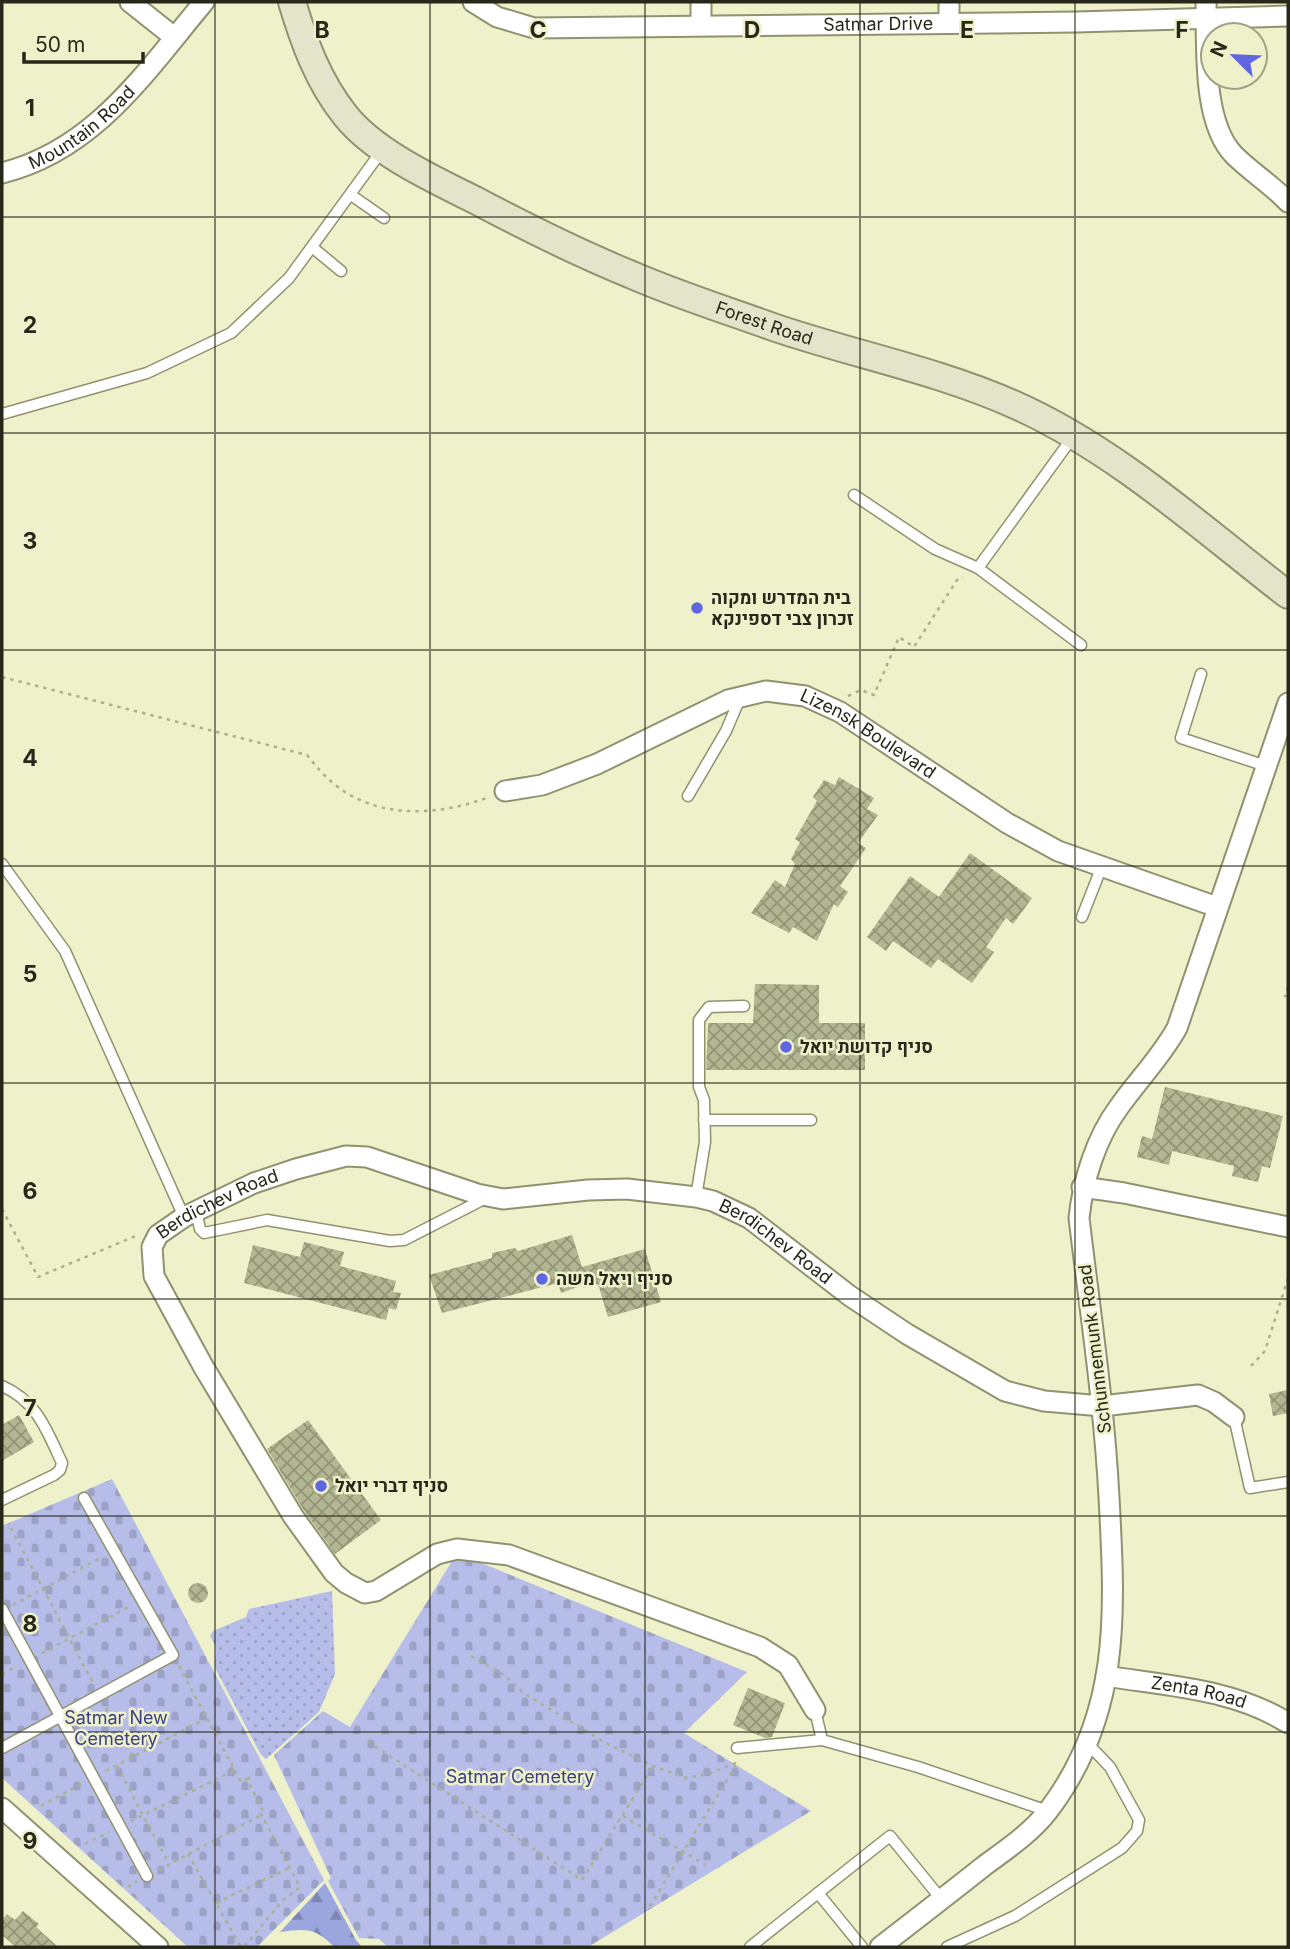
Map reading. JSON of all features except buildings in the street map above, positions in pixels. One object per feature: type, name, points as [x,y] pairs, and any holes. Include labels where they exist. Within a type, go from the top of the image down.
[{"type":"street","points":[[130,2],[174,37]]},
{"type":"street","name":"Mountain Road","points":[[2,173],[59,151],[90,130],[117,104],[204,2]]},
{"type":"street","name":"Forest Road","points":[[292,2],[303,40],[321,80],[346,117],[383,149],[423,173],[632,276],[775,327],[989,394],[1075,435],[1124,469],[1288,595]]},
{"type":"street","name":"Satmar Drive","points":[[473,2],[496,17],[534,28],[1076,22],[1206,10],[1288,16]]},
{"type":"street","points":[[701,2],[701,25]]},
{"type":"street","points":[[949,2],[949,23]]},
{"type":"street","points":[[1206,10],[1208,71],[1219,131],[1233,154],[1288,202]]},
{"type":"street","name":"Lizensk Boulevard","points":[[505,791],[542,786],[597,764],[728,700],[766,691],[805,696],[840,712],[1007,823],[1058,851],[1217,907]]},
{"type":"street","name":"Schunnemunk Road","points":[[880,1947],[1033,1828],[1068,1782],[1088,1744],[1100,1709],[1114,1626],[1114,1582],[1102,1406],[1079,1218],[1082,1187],[1112,1117],[1164,1052],[1177,1028],[1288,703]]},
{"type":"street","name":"Berdichev Road","points":[[815,1710],[788,1665],[760,1647],[509,1555],[457,1549],[437,1554],[376,1591],[365,1594],[346,1583],[328,1564],[263,1469],[154,1276],[152,1247],[158,1235],[190,1214],[254,1183],[346,1156],[367,1157],[503,1199],[588,1190],[627,1189],[696,1197],[713,1201],[749,1218],[850,1296],[907,1334],[1005,1391],[1044,1401],[1102,1406],[1198,1395],[1214,1402],[1234,1417]]},
{"type":"street","points":[[1082,1187],[1124,1193],[1288,1227]]},
{"type":"street","name":"Zenta Road","points":[[1106,1676],[1230,1696],[1272,1713],[1288,1723]]},
{"type":"street","points":[[2,1808],[158,1947]]},
{"type":"lane","points":[[2,414],[147,373],[231,333],[289,278],[383,149]]},
{"type":"lane","points":[[351,195],[384,218]]},
{"type":"lane","points":[[312,247],[341,271]]},
{"type":"lane","points":[[978,568],[1075,435]]},
{"type":"lane","points":[[854,495],[935,550],[978,568],[1081,645]]},
{"type":"lane","points":[[1201,674],[1181,738],[1266,766]]},
{"type":"lane","points":[[688,796],[726,730],[740,697]]},
{"type":"lane","points":[[2,864],[65,951],[190,1214],[204,1233],[267,1220],[390,1241],[404,1240],[489,1196]]},
{"type":"lane","points":[[1082,917],[1101,866]]},
{"type":"lane","points":[[696,1197],[705,1142],[704,1100],[699,1087],[699,1020],[709,1007],[744,1006]]},
{"type":"lane","points":[[704,1120],[811,1120]]},
{"type":"lane","points":[[2,1386],[16,1393],[35,1409],[62,1463],[60,1470],[54,1475],[2,1500]]},
{"type":"lane","points":[[1234,1417],[1250,1488],[1288,1482]]},
{"type":"lane","points":[[2,1748],[173,1656],[84,1498]]},
{"type":"lane","points":[[2,1610],[147,1876]]},
{"type":"lane","points":[[815,1710],[822,1740]]},
{"type":"lane","points":[[737,1748],[822,1740],[918,1767],[1048,1811]]},
{"type":"lane","points":[[947,1947],[1015,1916],[1122,1848],[1137,1831],[1139,1820],[1110,1767],[1088,1744]]},
{"type":"lane","points":[[750,1947],[890,1836],[942,1900]]},
{"type":"lane","points":[[818,1892],[862,1947]]},
{"type":"path","points":[[840,712],[848,696],[861,690],[874,695],[899,637],[914,647],[957,580],[978,568]]},
{"type":"path","points":[[2,677],[307,755],[334,785],[377,807],[428,811],[468,805],[505,791]]},
{"type":"path","points":[[1287,987],[1285,996],[1288,996]]},
{"type":"path","points":[[2,1209],[38,1277],[141,1234],[158,1235]]},
{"type":"path","points":[[1251,1366],[1265,1350],[1288,1278]]},
{"type":"path","points":[[11,1528],[133,1757]]},
{"type":"path","points":[[2,1610],[115,1551]]},
{"type":"path","points":[[2,1674],[143,1600]]},
{"type":"path","points":[[173,1656],[241,1782],[253,1776]]},
{"type":"path","points":[[471,1656],[611,1746],[653,1766],[686,1778],[708,1774],[738,1762],[650,1906]]},
{"type":"path","points":[[41,1806],[206,1718]]},
{"type":"path","points":[[368,1742],[582,1880],[653,1766]]},
{"type":"path","points":[[117,1766],[169,1864]]},
{"type":"path","points":[[85,1844],[235,1770]]},
{"type":"path","points":[[128,1886],[264,1813],[247,1779]]},
{"type":"path","points":[[188,1854],[243,1947],[282,1901],[300,1886],[261,1814]]},
{"type":"path","points":[[623,1816],[706,1865]]},
{"type":"path","points":[[216,1903],[289,1867]]},
{"type":"green space","name":"Satmar New Cemetery","points":[[112,1479],[324,1880],[257,1947],[188,1947],[2,1778],[2,1526]]},
{"type":"green space","name":"Satmar Cemetery","points":[[457,1553],[747,1672],[684,1733],[811,1811],[588,1947],[388,1947],[379,1939],[359,1938],[328,1881],[331,1878],[274,1755],[323,1711],[350,1727]]},
{"type":"green space","points":[[332,1591],[335,1674],[319,1712],[266,1759],[261,1755],[215,1668],[216,1646],[210,1636],[213,1631],[246,1617],[249,1609]]},
{"type":"green space","points":[[325,1883],[362,1947],[334,1947],[321,1936],[309,1931],[280,1932]]},
{"type":"place","name":"בית המדרש ומקוה זכרון צבי דספינקא","points":[[697,608]]},
{"type":"place","name":"סניף קדושת יואל","points":[[786,1047]]},
{"type":"place","name":"סניף ויאל משה","points":[[542,1279]]},
{"type":"place","name":"סניף דברי יואל","points":[[321,1486]]}]
